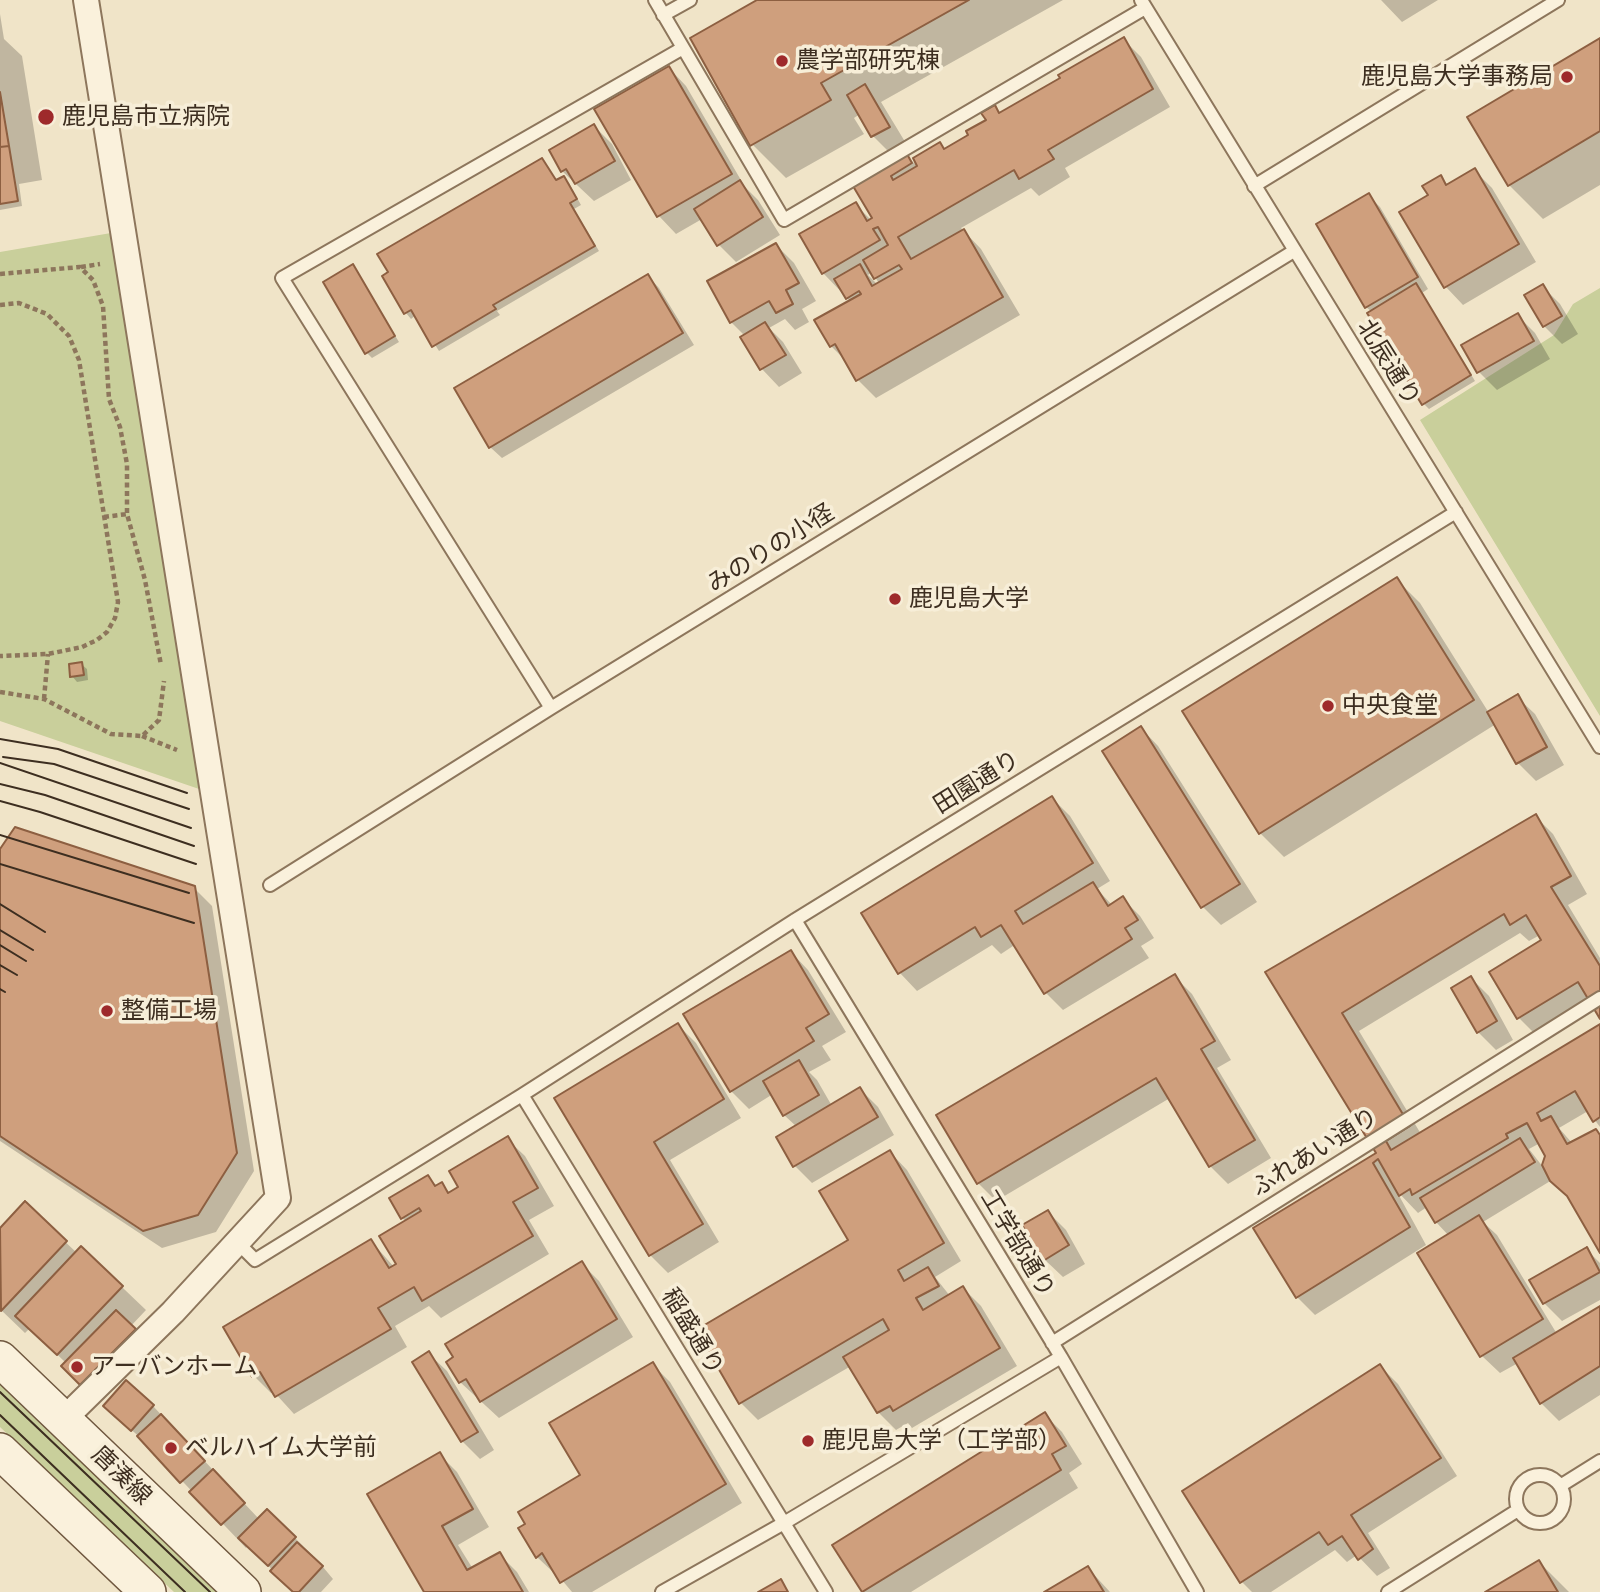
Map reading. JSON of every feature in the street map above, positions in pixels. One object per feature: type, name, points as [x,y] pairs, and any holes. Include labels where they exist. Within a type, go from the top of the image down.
[{"type":"street","points":[[63,1420],[173,1312],[278,1198],[86,0]]},
{"type":"street","name":"唐湊線","points":[[0,1359],[243,1592]]},
{"type":"street","points":[[0,1451],[148,1592]]},
{"type":"lane","points":[[654,0],[784,220],[1143,4]]},
{"type":"lane","points":[[663,15],[690,0]]},
{"type":"lane","points":[[1254,186],[1558,0]]},
{"type":"lane","name":"北辰通り","points":[[1143,4],[1600,747]]},
{"type":"lane","points":[[551,708],[282,278],[683,48]]},
{"type":"lane","name":"みのりの小径","points":[[270,885],[551,708],[1294,251]]},
{"type":"lane","name":"田園通り","points":[[237,1242],[255,1260],[522,1095],[795,920],[1456,512]]},
{"type":"lane","name":"工学部通り","points":[[795,920],[1061,1357],[1197,1592]]},
{"type":"lane","name":"ふれあい通り","points":[[1052,1343],[1600,998]]},
{"type":"lane","name":"稲盛通り","points":[[522,1095],[826,1592]]},
{"type":"lane","points":[[662,1592],[784,1523],[1061,1357]]},
{"type":"lane","points":[[1560,1486],[1600,1461]]},
{"type":"lane","points":[[1534,1475],[1549,1476],[1560,1486],[1564,1501],[1558,1515],[1545,1523],[1529,1521],[1517,1510],[1516,1496],[1522,1482],[1534,1475]]},
{"type":"lane","points":[[1388,1592],[1517,1510]]},
{"type":"path","points":[[0,274],[80,267],[93,280],[103,306],[109,399],[120,427],[127,464],[127,514],[145,580],[165,683],[159,720],[142,736],[111,734],[44,699],[0,692]]},
{"type":"path","points":[[0,305],[19,303],[47,314],[69,335],[79,360],[118,602],[115,618],[107,632],[82,647],[48,654],[0,656]]},
{"type":"path","points":[[104,517],[127,514]]},
{"type":"path","points":[[44,699],[48,654]]},
{"type":"green space","points":[[111,233],[202,790],[0,721],[0,252]]},
{"type":"green space","points":[[1600,288],[1600,716],[1420,420],[1554,335],[1573,304]]},
{"type":"green space","points":[[0,1381],[221,1592],[174,1592],[0,1427]]},
{"type":"building","name":"農学部研究棟","points":[[757,0],[969,0],[821,83],[831,100],[750,146],[690,38]]},
{"type":"building","points":[[1124,37],[1153,89],[1048,150],[1054,159],[1019,179],[1014,170],[898,237],[911,259],[964,229],[1003,297],[856,381],[835,344],[830,347],[814,320],[861,294],[859,291],[846,299],[834,279],[860,264],[872,286],[902,269],[899,265],[874,279],[863,260],[888,245],[878,227],[873,229],[880,240],[822,274],[799,234],[856,202],[867,221],[872,218],[853,186],[907,154],[912,163],[891,176],[893,180],[917,166],[913,158],[940,142],[944,149],[968,135],[966,131],[986,120],[981,113],[995,105],[999,113]]},
{"type":"building","name":"鹿児島大学事務局","points":[[1600,38],[1600,131],[1508,186],[1467,117]]},
{"type":"building","points":[[669,66],[732,174],[657,217],[594,109]]},
{"type":"building","points":[[865,84],[890,127],[871,137],[847,95]]},
{"type":"building","points":[[0,92],[9,146],[0,147]]},
{"type":"building","points":[[594,124],[615,161],[575,184],[566,169],[561,172],[549,150]]},
{"type":"building","points":[[9,146],[18,201],[0,204],[0,147]]},
{"type":"building","points":[[542,158],[556,180],[564,176],[577,199],[570,203],[595,246],[493,305],[496,309],[432,347],[411,310],[404,314],[382,276],[388,272],[377,254]]},
{"type":"building","points":[[1475,168],[1519,244],[1444,288],[1399,212],[1428,195],[1422,186],[1441,175],[1446,185]]},
{"type":"building","points":[[740,180],[763,217],[717,246],[694,209]]},
{"type":"building","points":[[1369,193],[1418,277],[1365,308],[1316,224]]},
{"type":"building","points":[[776,243],[799,283],[786,290],[793,304],[776,313],[769,301],[730,323],[707,281]]},
{"type":"building","points":[[353,264],[395,336],[365,354],[323,282]]},
{"type":"building","points":[[648,274],[683,333],[489,448],[454,388]]},
{"type":"building","points":[[1416,283],[1471,375],[1422,405],[1367,313]]},
{"type":"building","points":[[1543,284],[1562,316],[1543,327],[1524,295]]},
{"type":"building","points":[[1518,313],[1534,341],[1477,373],[1461,345]]},
{"type":"building","points":[[765,322],[786,355],[760,370],[740,337]]},
{"type":"building","name":"中央食堂","points":[[1397,577],[1474,700],[1259,834],[1182,711]]},
{"type":"building","points":[[82,662],[84,675],[70,677],[69,664]]},
{"type":"building","points":[[1518,694],[1547,747],[1516,764],[1487,712]]},
{"type":"building","points":[[1141,726],[1240,884],[1201,908],[1102,751]]},
{"type":"building","points":[[1052,796],[1093,863],[1015,911],[1023,924],[1093,882],[1108,906],[1123,896],[1138,920],[1125,928],[1132,939],[1044,994],[1001,925],[981,937],[975,927],[898,974],[861,913]]},
{"type":"building","points":[[1536,814],[1571,876],[1551,887],[1600,966],[1600,1019],[1578,982],[1517,1019],[1489,972],[1541,940],[1526,915],[1510,925],[1504,914],[1342,1013],[1410,1126],[1386,1141],[1391,1150],[1600,1024],[1600,1117],[1593,1122],[1575,1091],[1537,1113],[1541,1121],[1551,1116],[1567,1144],[1596,1129],[1600,1135],[1600,1253],[1567,1196],[1550,1181],[1542,1165],[1545,1156],[1527,1123],[1506,1134],[1508,1138],[1412,1195],[1410,1189],[1399,1196],[1378,1159],[1373,1163],[1410,1227],[1296,1298],[1253,1228],[1376,1153],[1265,972]]},
{"type":"building","name":"整備工場","points":[[15,827],[195,886],[237,1153],[198,1215],[143,1231],[0,1136],[0,849]]},
{"type":"building","points":[[791,950],[829,1014],[806,1028],[814,1041],[730,1092],[683,1014]]},
{"type":"building","points":[[1175,974],[1215,1041],[1201,1049],[1255,1140],[1209,1167],[1156,1078],[977,1184],[936,1115]]},
{"type":"building","points":[[1471,976],[1497,1021],[1477,1033],[1451,988]]},
{"type":"building","points":[[678,1023],[724,1099],[654,1142],[703,1224],[649,1256],[554,1098]]},
{"type":"building","points":[[799,1060],[819,1095],[783,1116],[763,1081]]},
{"type":"building","points":[[860,1087],[878,1117],[793,1167],[776,1137]]},
{"type":"building","points":[[508,1136],[538,1188],[513,1202],[533,1236],[422,1301],[414,1287],[378,1308],[391,1329],[275,1397],[260,1372],[252,1377],[223,1327],[371,1239],[389,1268],[396,1264],[379,1236],[421,1211],[419,1208],[401,1219],[389,1198],[428,1175],[435,1186],[442,1182],[448,1193],[458,1187],[449,1171]]},
{"type":"building","points":[[1520,1138],[1535,1162],[1435,1223],[1420,1198]]},
{"type":"building","points":[[890,1150],[944,1243],[898,1270],[904,1281],[928,1267],[939,1286],[916,1298],[923,1310],[963,1286],[1000,1348],[893,1411],[890,1406],[877,1413],[843,1357],[889,1330],[883,1319],[739,1404],[696,1330],[848,1240],[819,1191]]},
{"type":"building","points":[[25,1201],[67,1241],[1,1311],[0,1228]]},
{"type":"building","points":[[1048,1210],[1069,1245],[1043,1261],[1022,1225]]},
{"type":"building","points":[[1479,1215],[1543,1319],[1480,1357],[1417,1253]]},
{"type":"building","points":[[81,1246],[123,1286],[57,1355],[15,1316]]},
{"type":"building","points":[[1587,1247],[1600,1272],[1543,1304],[1529,1280]]},
{"type":"building","points":[[582,1261],[617,1319],[480,1402],[466,1379],[459,1383],[446,1362],[453,1357],[445,1344]]},
{"type":"building","points":[[1600,1306],[1600,1366],[1540,1404],[1513,1358]]},
{"type":"building","points":[[116,1310],[136,1329],[80,1385],[61,1366]]},
{"type":"building","points":[[429,1351],[478,1432],[461,1442],[412,1362]]},
{"type":"building","points":[[653,1362],[726,1484],[560,1583],[542,1553],[536,1558],[518,1528],[525,1524],[518,1512],[580,1475],[549,1423]]},
{"type":"building","points":[[1380,1364],[1441,1458],[1351,1515],[1373,1549],[1358,1560],[1342,1536],[1328,1545],[1319,1532],[1240,1583],[1182,1491]]},
{"type":"building","points":[[126,1380],[154,1405],[131,1431],[103,1406]]},
{"type":"building","points":[[1045,1412],[1066,1446],[1052,1454],[1061,1470],[862,1592],[832,1545]]},
{"type":"building","name":"ベルハイム大学前","points":[[161,1414],[205,1461],[180,1483],[137,1436]]},
{"type":"building","points":[[440,1452],[473,1509],[442,1526],[467,1570],[500,1552],[523,1592],[424,1592],[367,1494]]},
{"type":"building","points":[[213,1469],[245,1503],[221,1525],[189,1492]]},
{"type":"building","points":[[267,1509],[296,1537],[268,1566],[238,1538]]},
{"type":"building","points":[[297,1542],[323,1566],[299,1592],[293,1592],[270,1571]]},
{"type":"building","points":[[1539,1560],[1558,1592],[1485,1592]]},
{"type":"building","points":[[1088,1566],[1104,1592],[1044,1592]]},
{"type":"building","points":[[781,1579],[788,1592],[758,1592]]},
{"type":"tram line","points":[[0,739],[58,749],[187,793]]},
{"type":"tram line","points":[[3,757],[54,764],[189,809]]},
{"type":"tram line","points":[[0,763],[191,828]]},
{"type":"tram line","points":[[0,784],[45,795],[194,846]]},
{"type":"tram line","points":[[0,801],[196,864]]},
{"type":"tram line","points":[[0,835],[189,893]]},
{"type":"tram line","points":[[0,864],[194,923]]},
{"type":"tram line","points":[[0,904],[45,932]]},
{"type":"tram line","points":[[0,930],[33,950]]},
{"type":"tram line","points":[[0,945],[26,961]]},
{"type":"tram line","points":[[0,965],[17,975]]},
{"type":"tram line","points":[[0,989],[5,992]]},
{"type":"tram line","points":[[0,1392],[210,1592]]},
{"type":"tram line","points":[[0,1415],[185,1592]]},
{"type":"place","name":"農学部研究棟","points":[[782,61]]},
{"type":"place","name":"鹿児島大学事務局","points":[[1567,77]]},
{"type":"place","name":"鹿児島市立病院","points":[[46,117]]},
{"type":"place","name":"鹿児島大学","points":[[895,599]]},
{"type":"place","name":"中央食堂","points":[[1328,706]]},
{"type":"place","name":"整備工場","points":[[107,1011]]},
{"type":"place","name":"アーバンホーム","points":[[77,1367]]},
{"type":"place","name":"鹿児島大学（工学部）","points":[[808,1441]]},
{"type":"place","name":"ベルハイム大学前","points":[[171,1448]]}]
